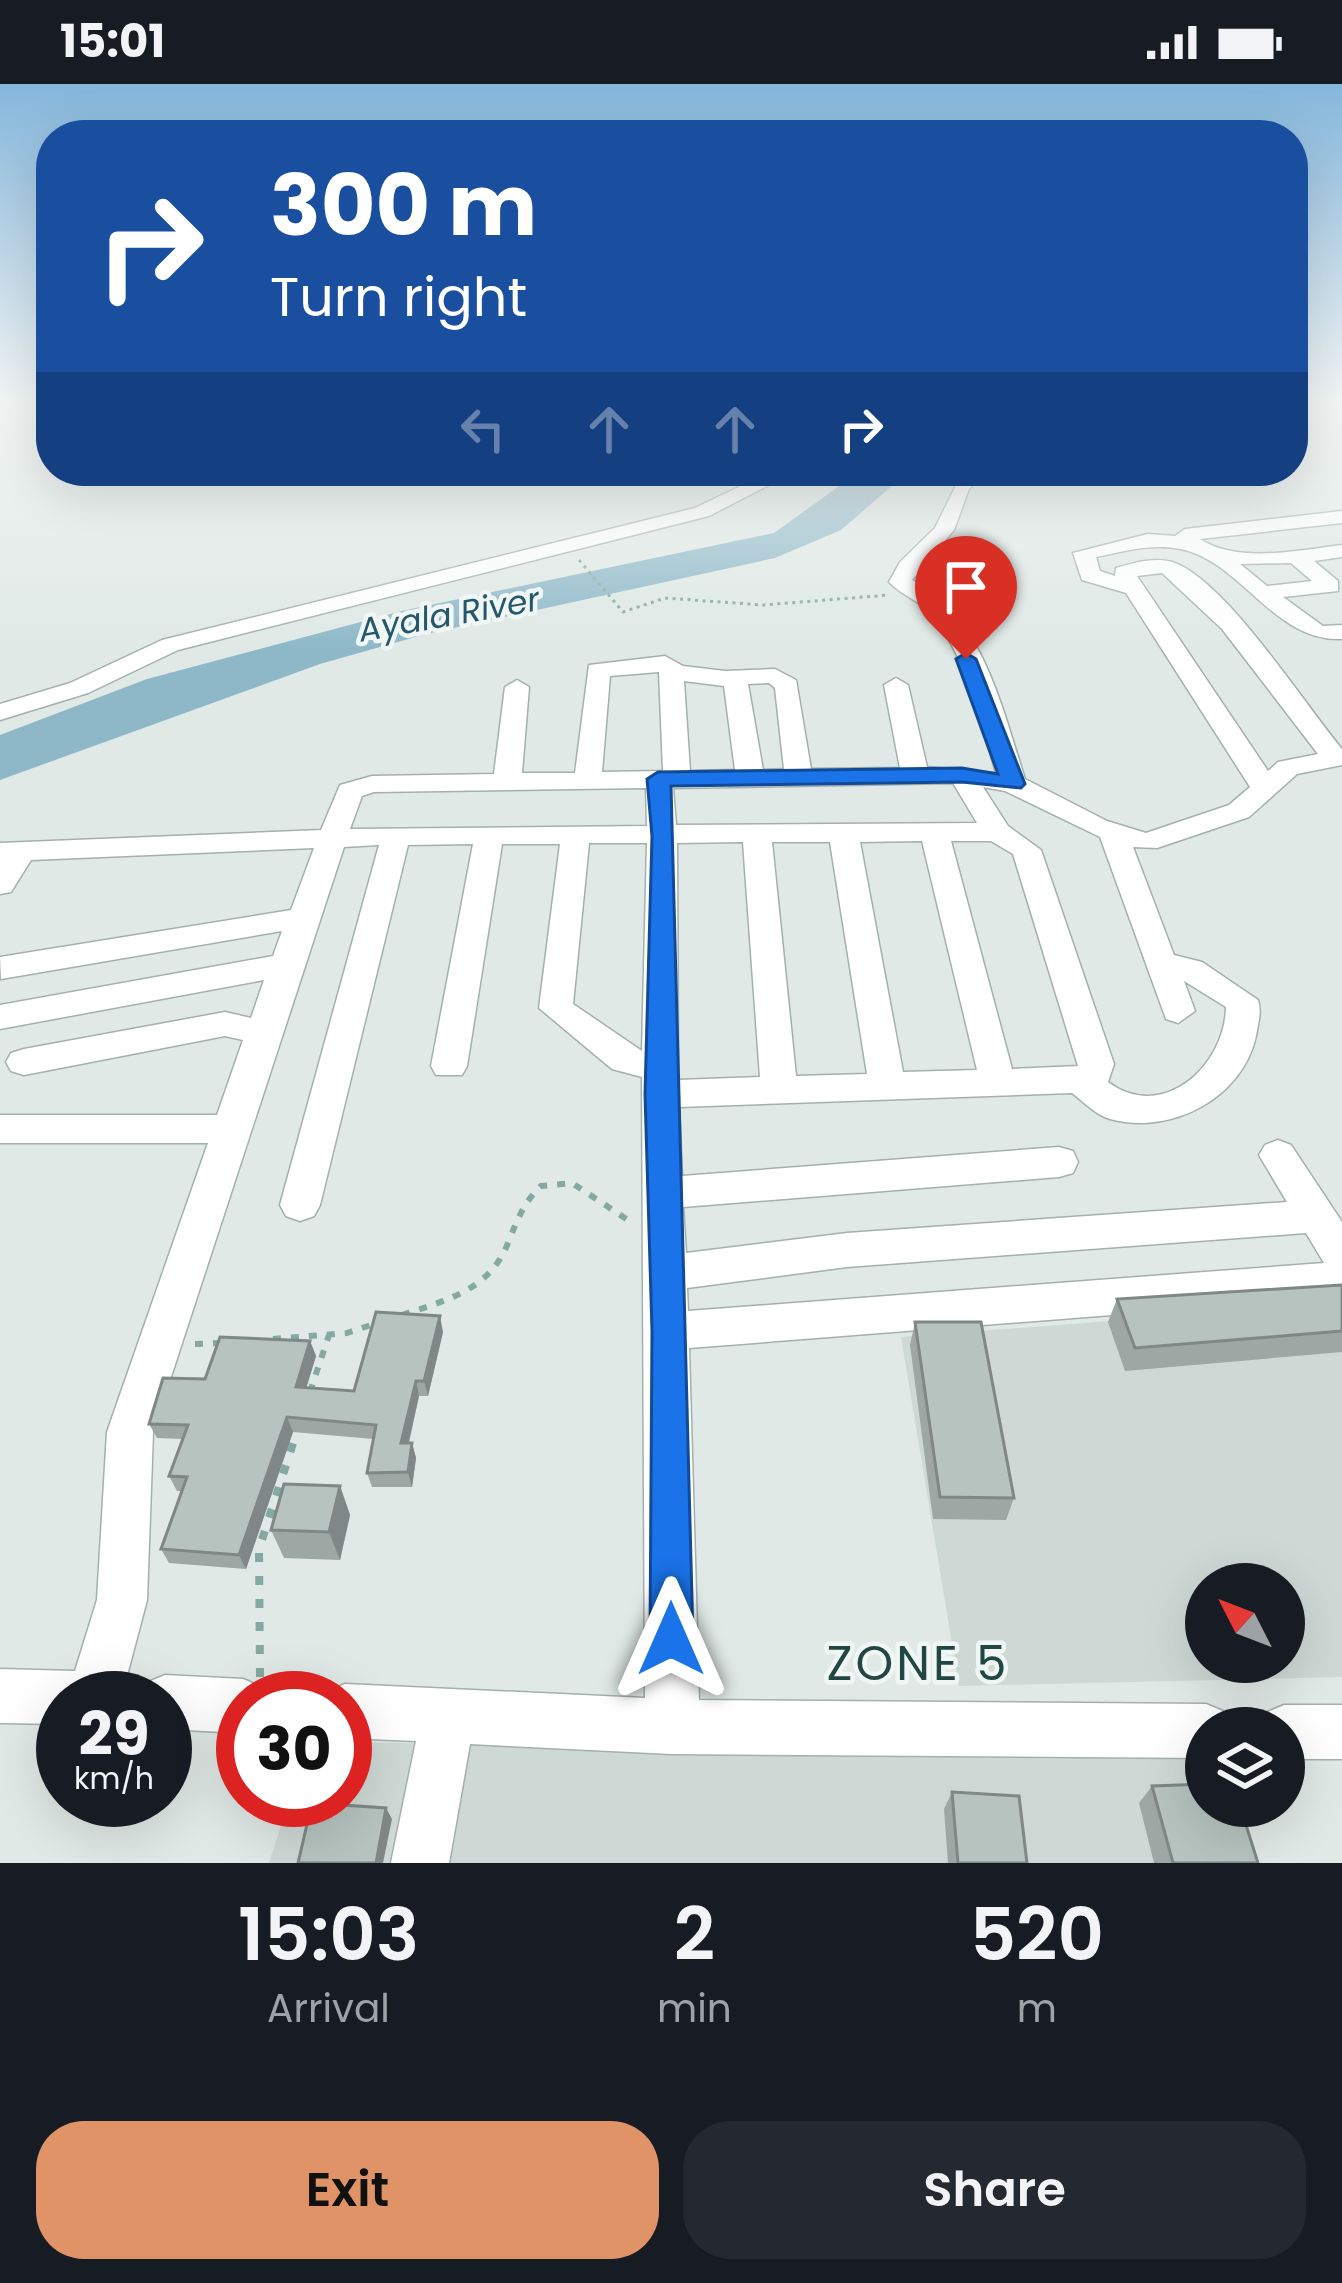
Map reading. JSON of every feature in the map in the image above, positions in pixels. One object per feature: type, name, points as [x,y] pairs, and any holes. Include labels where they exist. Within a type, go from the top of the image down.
[{"type":"street","points":[[0,712],[79,688],[140,656],[188,640],[702,512],[764,486]]},
{"type":"street","points":[[960,486],[942,534],[903,568],[900,582],[921,592],[952,627],[994,722],[1013,784]]},
{"type":"street","points":[[1188,543],[1185,535],[1193,530],[1342,517]]},
{"type":"street","points":[[1128,587],[1090,575],[1084,553],[1148,540],[1188,543],[1218,557],[1318,633],[1342,632]]},
{"type":"street","points":[[1218,557],[1342,551]]},
{"type":"street","points":[[1262,592],[1330,586],[1296,556]]},
{"type":"street","points":[[102,1671],[122,1600],[127,1450],[262,1033],[344,798],[355,787],[962,775],[1013,784],[1114,835],[1159,841],[1239,811],[1288,768],[1338,757],[1222,617],[1177,572],[1157,566],[1128,570],[1122,577],[1265,788]]},
{"type":"street","points":[[588,781],[598,670],[665,663],[671,672],[660,1081],[670,1331],[672,1726]]},
{"type":"street","points":[[671,672],[775,676],[787,685],[798,776]]},
{"type":"street","points":[[732,677],[750,776]]},
{"type":"street","points":[[896,685],[915,776]]},
{"type":"street","points":[[507,783],[517,687]]},
{"type":"street","points":[[574,837],[556,1008],[660,1081],[778,1086],[1092,1079],[1096,1064],[1026,850],[997,832],[962,775]]},
{"type":"street","points":[[0,885],[10,853],[396,836],[757,838],[997,832]]},
{"type":"street","points":[[1114,835],[1178,1012]]},
{"type":"street","points":[[300,1205],[396,836]]},
{"type":"street","points":[[844,836],[887,1084]]},
{"type":"street","points":[[935,836],[998,1083]]},
{"type":"street","points":[[448,1066],[489,837]]},
{"type":"street","points":[[757,838],[778,1086]]},
{"type":"street","points":[[1,968],[302,918]]},
{"type":"street","points":[[1083,1082],[1116,1107],[1183,1103],[1196,1097],[1235,1054],[1245,1015],[1241,1000],[1190,970],[1159,963]]},
{"type":"street","points":[[0,1017],[286,965]]},
{"type":"street","points":[[24,1063],[225,1024],[262,1033]]},
{"type":"street","points":[[0,1129],[124,1125],[230,1130]]},
{"type":"street","points":[[1278,1155],[1342,1256]]},
{"type":"street","points":[[666,1193],[1059,1162]]},
{"type":"street","points":[[667,1259],[1317,1216]]},
{"type":"street","points":[[670,1331],[1342,1279]]},
{"type":"street","points":[[0,1696],[36,1696]]},
{"type":"street","points":[[372,1712],[672,1726],[1185,1731]]},
{"type":"street","points":[[420,1863],[448,1716]]},
{"type":"street","points":[[1305,1732],[1342,1732]]},
{"type":"path","points":[[583,564],[623,611],[665,598],[763,605],[921,592]]},
{"type":"path","points":[[270,1339],[329,1335],[470,1290],[493,1273],[515,1212],[541,1186],[553,1181],[593,1192],[667,1259]]},
{"type":"path","points":[[307,1400],[329,1335]]},
{"type":"path","points":[[159,1347],[226,1342]]},
{"type":"path","points":[[261,1671],[265,1642],[258,1564],[262,1532],[300,1422]]},
{"type":"shaded area","points":[[1342,1303],[1342,1677],[1305,1678],[1305,1563],[1185,1563],[1185,1681],[959,1686],[901,1337]]},
{"type":"shaded area","points":[[372,1742],[1185,1756],[1185,1827],[1220,1827],[1245,1863],[269,1863],[280,1827],[372,1827]]},
{"type":"water","name":"Ayala River","points":[[839,486],[892,486],[841,530],[775,558],[426,634],[320,664],[0,780],[0,735],[147,679],[402,611],[774,533]]},
{"type":"building","points":[[1342,1285],[1342,1331],[1135,1348],[1117,1299]]},
{"type":"building","points":[[376,1312],[440,1316],[424,1381],[416,1381],[401,1443],[412,1443],[408,1472],[367,1473],[376,1425],[287,1417],[239,1555],[161,1549],[187,1477],[169,1476],[188,1425],[149,1424],[163,1378],[205,1379],[220,1337],[310,1341],[296,1387],[354,1391]]},
{"type":"building","points":[[915,1322],[981,1322],[1014,1498],[940,1497]]},
{"type":"building","points":[[284,1484],[340,1486],[329,1532],[271,1530]]},
{"type":"building","points":[[1185,1785],[1185,1827],[1247,1827],[1258,1863],[1173,1863],[1152,1786]]},
{"type":"building","points":[[952,1792],[1019,1796],[1027,1863],[958,1863]]},
{"type":"building","points":[[372,1807],[386,1808],[376,1863],[298,1863],[306,1827],[372,1827]]},
{"type":"district","name":"ZONE 5","points":[[918,1663]]},
{"type":"route","points":[[671,1639],[670,1331],[660,1094],[664,836],[658,779],[962,775],[1013,784],[994,722],[966,659]]}]
